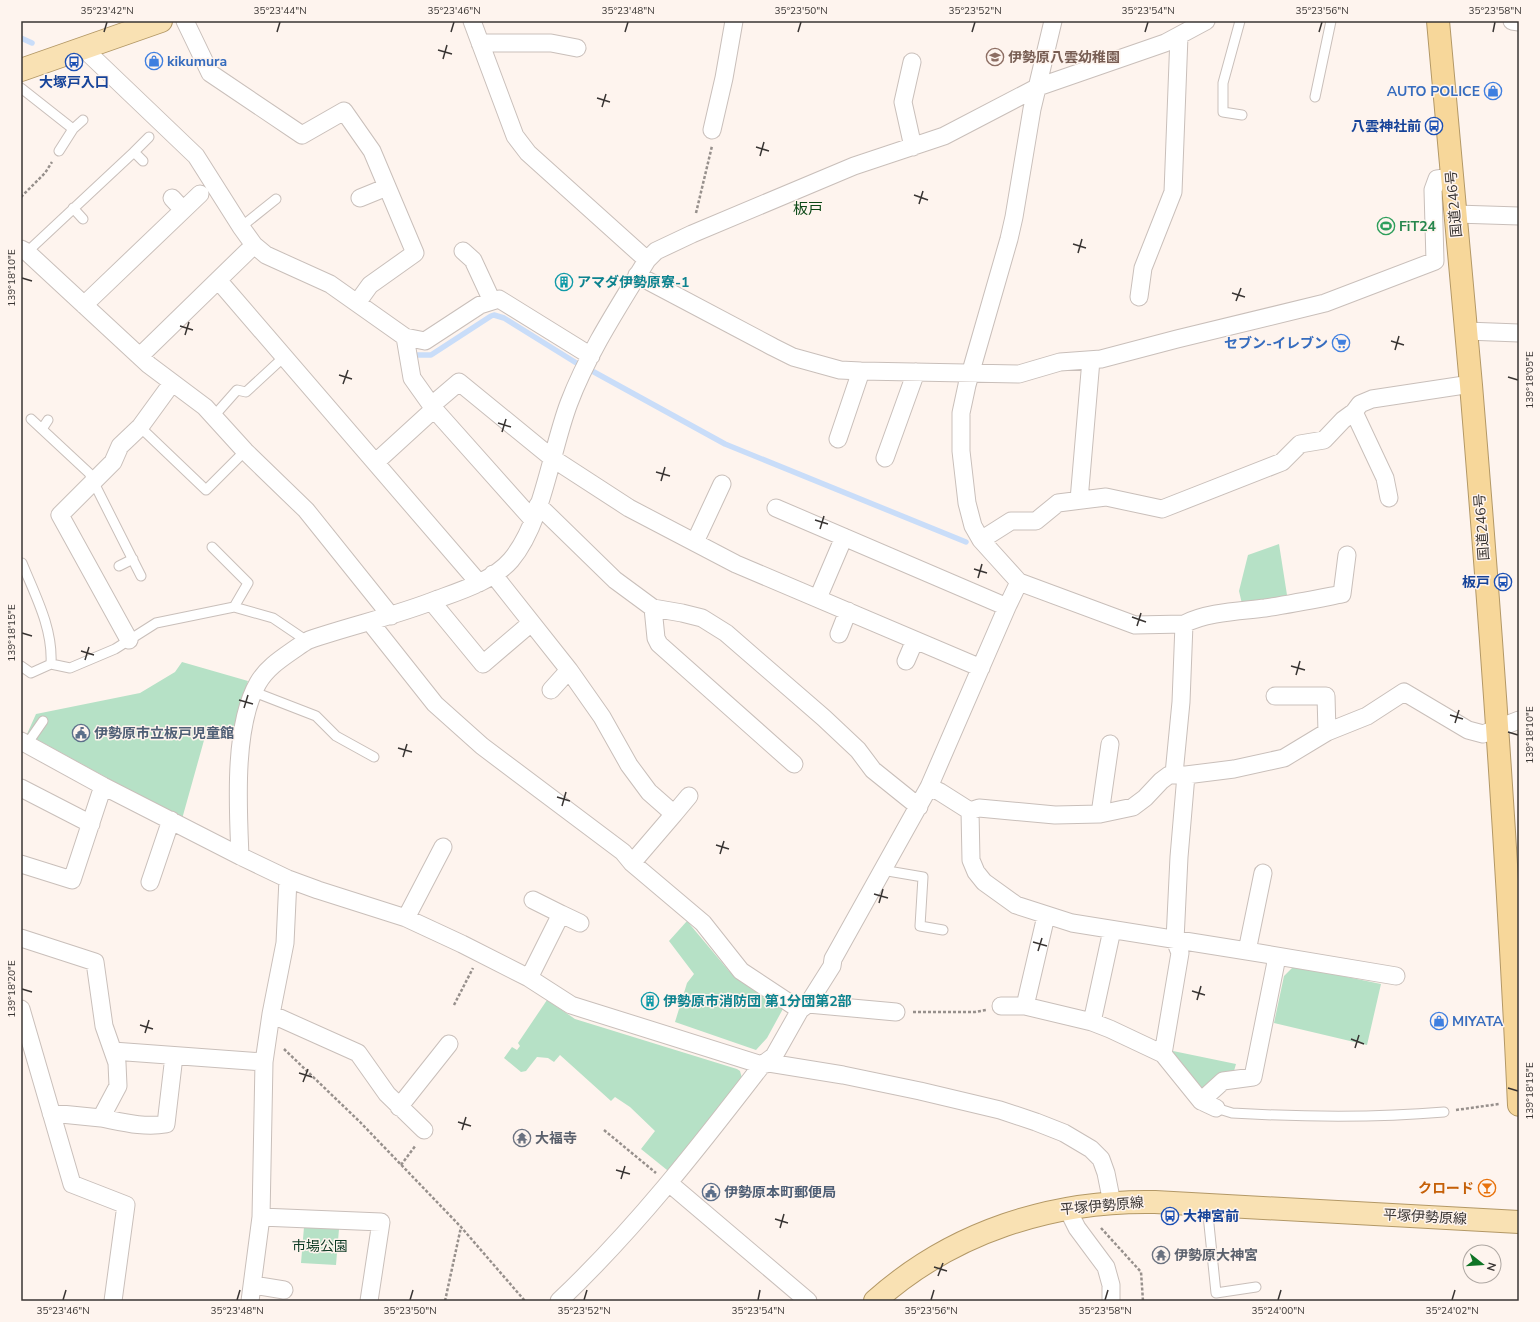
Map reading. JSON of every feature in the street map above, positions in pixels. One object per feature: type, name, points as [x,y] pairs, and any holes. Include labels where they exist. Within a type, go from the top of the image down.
[{"type":"highway","name":"国道246号","points":[[1438,21],[1471,384],[1497,730],[1517,1022],[1519,1105]]},
{"type":"main road","points":[[21,70],[161,21]]},
{"type":"main road","name":"平塚伊勢原線","points":[[875,1301],[919,1266],[977,1236],[1011,1222],[1067,1208],[1112,1203],[1154,1202],[1519,1222]]},
{"type":"street","points":[[185,21],[210,73],[302,135],[350,106],[372,151],[415,253],[370,285],[357,303]]},
{"type":"street","points":[[472,21],[515,136],[528,154],[646,260]]},
{"type":"street","points":[[712,130],[724,78],[734,21]]},
{"type":"street","points":[[1053,21],[1032,108],[1009,239],[970,373],[961,413],[961,451],[967,503],[973,526],[981,540],[1019,582],[1135,625],[1184,624],[1191,620],[1232,611],[1266,608],[1342,594],[1347,555]]},
{"type":"street","points":[[240,856],[238,807],[240,766],[246,716],[259,682],[276,662],[307,641],[432,602],[486,578],[503,568],[520,546],[536,512],[568,406],[577,383],[637,275],[646,260],[656,251],[692,234],[854,166],[944,136],[1038,86],[1165,43],[1206,21]]},
{"type":"street","points":[[1512,21],[1519,22]]},
{"type":"street","points":[[1139,297],[1143,268],[1173,192],[1179,36]]},
{"type":"street","points":[[480,43],[551,43],[577,48]]},
{"type":"street","points":[[83,48],[196,156],[241,227],[254,245],[266,255],[330,284],[406,337],[425,341],[480,305],[499,299],[591,356]]},
{"type":"street","points":[[912,62],[903,102],[913,147]]},
{"type":"street","points":[[637,275],[793,357],[827,367],[861,372],[1019,374],[1060,362],[1101,359],[1325,303],[1435,261],[1433,190],[1436,179],[1452,177]]},
{"type":"street","points":[[360,198],[387,187]]},
{"type":"street","points":[[84,305],[129,252],[178,204],[200,194]]},
{"type":"street","points":[[1456,214],[1519,216]]},
{"type":"street","points":[[140,356],[254,245]]},
{"type":"street","points":[[24,250],[149,365],[205,407],[293,504],[306,510],[391,616]]},
{"type":"street","points":[[463,251],[473,260],[492,301]]},
{"type":"street","points":[[218,280],[376,462],[486,578],[531,623],[569,670],[602,717],[630,765],[650,792],[674,814]]},
{"type":"street","points":[[1466,331],[1519,333]]},
{"type":"street","points":[[406,337],[412,378],[433,407],[536,512],[615,580],[653,608],[702,618],[726,633],[824,718],[858,750],[873,770],[919,807]]},
{"type":"street","points":[[1079,500],[1091,360]]},
{"type":"street","points":[[838,439],[837,421],[861,372]]},
{"type":"street","points":[[891,455],[916,372]]},
{"type":"street","points":[[376,462],[459,382],[552,458],[629,508],[736,564],[981,668]]},
{"type":"street","points":[[129,640],[60,515],[92,481],[113,462],[120,446],[140,427],[172,383]]},
{"type":"street","points":[[981,540],[1011,521],[1036,521],[1058,503],[1106,497],[1162,509],[1282,462],[1300,444],[1324,440],[1343,420],[1354,412],[1360,404],[1372,399],[1471,384]]},
{"type":"street","points":[[1354,412],[1385,478],[1389,498]]},
{"type":"street","points":[[695,542],[722,484]]},
{"type":"street","points":[[776,508],[1007,607]]},
{"type":"street","points":[[818,598],[844,537]]},
{"type":"street","points":[[559,1301],[615,1244],[669,1183],[762,1065],[774,1056],[804,1007],[832,966],[833,959],[929,787],[1019,582]]},
{"type":"street","points":[[432,602],[483,664],[531,623]]},
{"type":"street","points":[[653,608],[656,638],[659,644],[794,764]]},
{"type":"street","points":[[839,634],[848,611]]},
{"type":"street","points":[[370,622],[435,704],[482,746],[622,852],[632,863],[703,923],[741,971],[804,1007],[896,1012]]},
{"type":"street","points":[[1163,1054],[1180,953],[1175,940],[1184,624]]},
{"type":"street","points":[[906,661],[915,640]]},
{"type":"street","points":[[551,690],[569,670]]},
{"type":"street","points":[[970,811],[979,808],[1055,815],[1100,814],[1133,807],[1145,798],[1161,781],[1180,774],[1234,769],[1284,758],[1327,732],[1367,716],[1404,692],[1468,730],[1483,734],[1497,730],[1519,720]]},
{"type":"street","points":[[1275,696],[1326,696],[1327,732]]},
{"type":"street","points":[[24,743],[103,786],[240,856],[288,879],[406,918],[529,978],[570,1005],[762,1065],[769,1063],[858,1078],[1000,1110],[1064,1133],[1091,1149],[1101,1159],[1106,1173],[1112,1203]]},
{"type":"street","points":[[1100,814],[1110,744]]},
{"type":"street","points":[[21,864],[72,880],[103,786]]},
{"type":"street","points":[[929,787],[940,792],[970,811]]},
{"type":"street","points":[[21,788],[91,824]]},
{"type":"street","points":[[632,863],[689,796]]},
{"type":"street","points":[[970,811],[971,860],[976,872],[984,882],[1016,905],[1046,916],[1072,923],[1396,976]]},
{"type":"street","points":[[150,882],[171,820]]},
{"type":"street","points":[[406,918],[443,847]]},
{"type":"street","points":[[1247,951],[1264,873]]},
{"type":"street","points":[[284,1290],[252,1293],[261,1217],[264,1062],[271,1014],[285,943],[288,879]]},
{"type":"street","points":[[533,900],[580,923]]},
{"type":"street","points":[[529,978],[561,914]]},
{"type":"street","points":[[1025,1006],[1046,916]]},
{"type":"street","points":[[1092,1022],[1112,930]]},
{"type":"street","points":[[21,938],[95,962],[104,1026],[117,1063],[118,1086],[101,1118]]},
{"type":"street","points":[[1002,1006],[1025,1006],[1092,1022],[1163,1054],[1208,1104],[1223,1081],[1253,1077],[1277,956]]},
{"type":"street","points":[[21,1009],[72,1184],[126,1205],[113,1301]]},
{"type":"street","points":[[271,1014],[358,1053],[387,1094],[424,1130]]},
{"type":"street","points":[[399,1107],[449,1044]]},
{"type":"street","points":[[113,1051],[264,1062]]},
{"type":"street","points":[[51,1113],[101,1118],[129,1124],[166,1124],[174,1056]]},
{"type":"street","points":[[669,1183],[808,1301]]},
{"type":"street","points":[[1067,1208],[1077,1228],[1106,1267],[1111,1285],[1111,1301]]},
{"type":"street","points":[[261,1217],[381,1222],[369,1301]]},
{"type":"lane","points":[[1240,21],[1223,83],[1223,112],[1242,115]]},
{"type":"lane","points":[[1315,97],[1331,21]]},
{"type":"lane","points":[[21,88],[73,129]]},
{"type":"lane","points":[[59,150],[73,129],[84,120]]},
{"type":"lane","points":[[24,250],[73,208],[149,137]]},
{"type":"lane","points":[[134,152],[143,161]]},
{"type":"lane","points":[[241,227],[276,199]]},
{"type":"lane","points":[[73,208],[83,219]]},
{"type":"lane","points":[[214,416],[237,390],[246,392],[285,356]]},
{"type":"lane","points":[[31,419],[89,473],[141,576]]},
{"type":"lane","points":[[42,429],[48,420]]},
{"type":"lane","points":[[140,427],[206,490],[245,451]]},
{"type":"lane","points":[[212,547],[248,583],[234,608]]},
{"type":"lane","points":[[119,566],[132,559]]},
{"type":"lane","points":[[22,563],[48,627],[52,651],[51,664]]},
{"type":"lane","points":[[21,666],[31,674],[51,664],[70,668],[115,649],[156,623],[234,608],[273,618],[307,641]]},
{"type":"lane","points":[[254,692],[316,716],[336,736],[374,757]]},
{"type":"lane","points":[[24,743],[43,721]]},
{"type":"lane","points":[[882,870],[923,877],[920,926],[943,930]]},
{"type":"lane","points":[[1208,1104],[1232,1113],[1352,1116],[1444,1112]]},
{"type":"lane","points":[[1207,1205],[1216,1293],[1256,1286]]},
{"type":"path","points":[[692,234],[714,139],[712,130]]},
{"type":"path","points":[[21,197],[45,173],[59,150]]},
{"type":"path","points":[[454,1005],[480,954]]},
{"type":"path","points":[[896,1012],[975,1012],[1002,1006]]},
{"type":"path","points":[[268,1036],[273,1039],[360,1122],[461,1227],[525,1301]]},
{"type":"path","points":[[1444,1112],[1519,1102]]},
{"type":"path","points":[[401,1166],[424,1134],[424,1130]]},
{"type":"path","points":[[604,1130],[669,1183]]},
{"type":"path","points":[[1099,1226],[1140,1272],[1143,1301]]},
{"type":"path","points":[[445,1301],[461,1227]]},
{"type":"green space","points":[[1279,544],[1287,595],[1265,602],[1242,604],[1239,591],[1248,555]]},
{"type":"green space","points":[[182,662],[248,681],[233,735],[208,726],[182,819],[27,734],[36,714],[140,693],[175,672]]},
{"type":"green space","points":[[687,921],[729,971],[784,1007],[767,1038],[756,1050],[675,1022],[687,983],[694,974],[669,941]]},
{"type":"green space","points":[[1294,966],[1381,984],[1367,1045],[1274,1023],[1284,976]]},
{"type":"green space","points":[[547,1000],[575,1019],[740,1071],[742,1078],[672,1174],[641,1149],[655,1131],[630,1107],[615,1097],[611,1101],[560,1055],[554,1062],[548,1058],[537,1057],[526,1071],[521,1072],[504,1058],[512,1047],[517,1050],[520,1046],[518,1043]]},
{"type":"green space","points":[[1173,1051],[1236,1064],[1234,1071],[1219,1073],[1205,1087],[1198,1087],[1173,1056]]},
{"type":"green space","name":"市場公園","points":[[304,1227],[339,1229],[336,1265],[301,1263]]},
{"type":"waterway","points":[[21,38],[32,43]]},
{"type":"waterway","points":[[413,355],[431,355],[494,315],[504,318],[578,364]]},
{"type":"waterway","points":[[594,372],[725,444],[966,542]]},
{"type":"place","name":"伊勢原八雲幼稚園","points":[[995,57]]},
{"type":"place","name":"kikumura","points":[[154,61]]},
{"type":"place","name":"大塚戸入口","points":[[74,62]]},
{"type":"place","name":"AUTO POLICE","points":[[1493,91]]},
{"type":"place","name":"八雲神社前","points":[[1434,126]]},
{"type":"place","name":"FiT24","points":[[1386,226]]},
{"type":"place","name":"アマダ伊勢原寮-1","points":[[564,282]]},
{"type":"place","name":"セブン-イレブン","points":[[1341,343]]},
{"type":"place","name":"板戸","points":[[1503,582]]},
{"type":"place","name":"伊勢原市立板戸児童館","points":[[81,733]]},
{"type":"place","name":"伊勢原市消防団 第1分団第2部","points":[[650,1001]]},
{"type":"place","name":"MIYATA","points":[[1439,1021]]},
{"type":"place","name":"大福寺","points":[[522,1138]]},
{"type":"place","name":"クロード","points":[[1487,1188]]},
{"type":"place","name":"伊勢原本町郵便局","points":[[711,1192]]},
{"type":"place","name":"大神宮前","points":[[1170,1216]]},
{"type":"place","name":"伊勢原大神宮","points":[[1161,1255]]},
{"type":"district","name":"板戸","points":[[808,209]]}]
